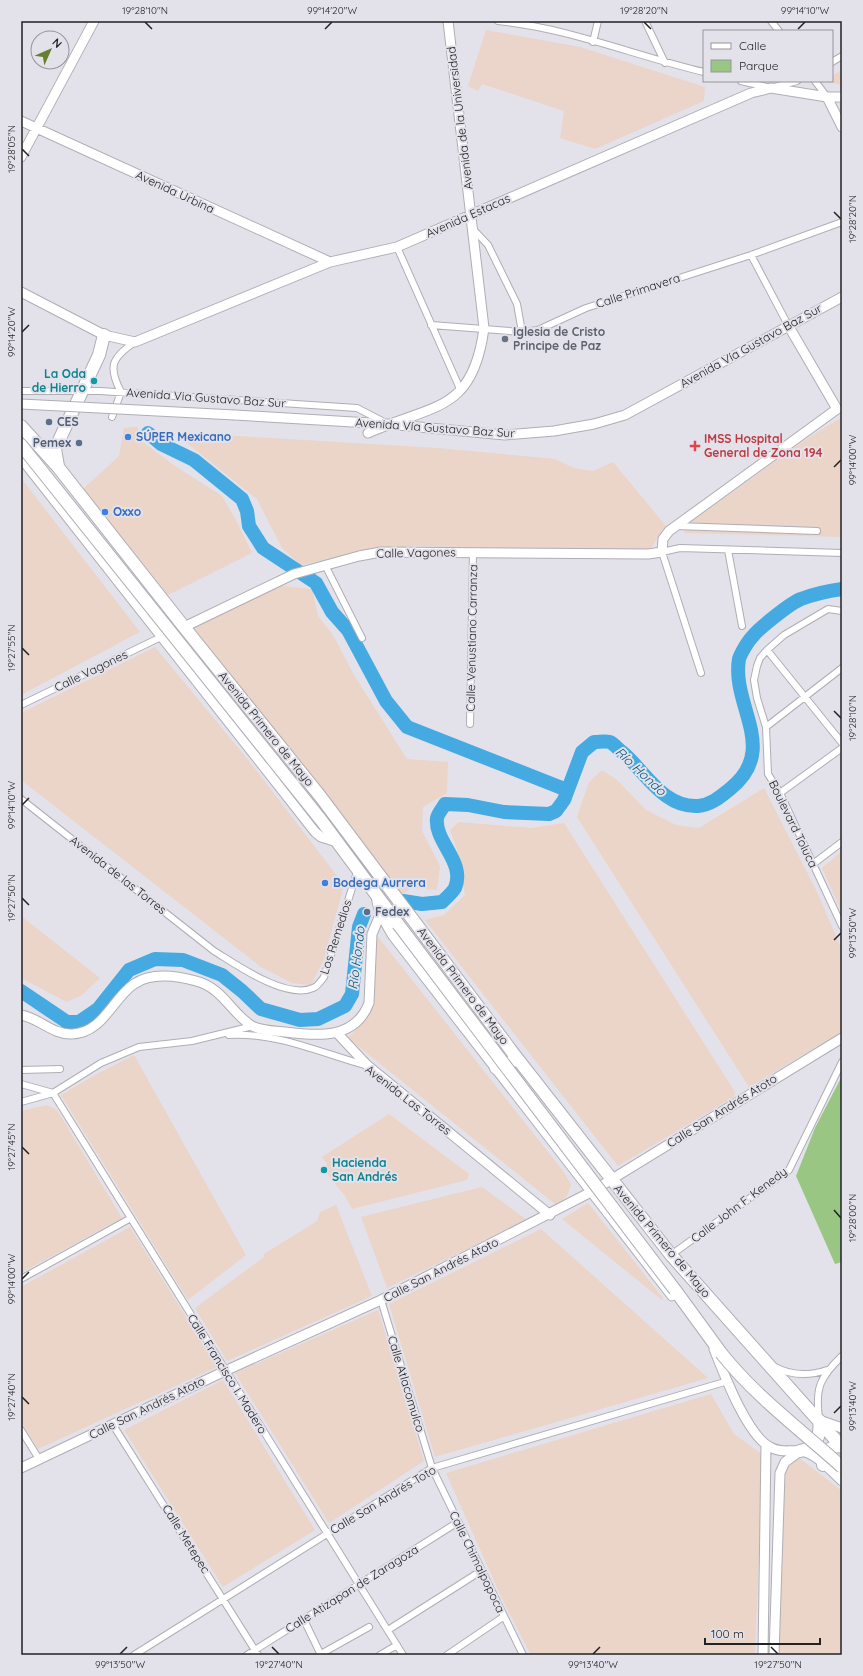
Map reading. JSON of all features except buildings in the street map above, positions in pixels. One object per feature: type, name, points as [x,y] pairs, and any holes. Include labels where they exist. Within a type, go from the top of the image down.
[{"type":"highway","points":[[58,467],[55,449],[80,392],[99,355],[104,335]]},
{"type":"highway","name":"Avenida Primero de Mayo","points":[[24,429],[58,467],[320,796],[513,1053],[671,1255],[819,1420]]},
{"type":"highway","name":"Avenida Primero de Mayo","points":[[21,445],[338,842],[721,1353],[739,1374],[769,1404],[842,1467]]},
{"type":"highway","points":[[496,1068],[505,1069],[509,1067],[512,1063],[513,1053]]},
{"type":"highway","points":[[819,1420],[842,1443],[827,1450],[823,1457],[823,1465]]},
{"type":"highway","points":[[800,1451],[808,1448],[817,1439],[820,1431],[819,1420]]},
{"type":"main road","points":[[21,157],[94,21]]},
{"type":"main road","name":"Avenida de la Universidad","points":[[368,433],[387,424],[445,404],[461,391],[474,369],[481,351],[484,328],[448,21]]},
{"type":"main road","points":[[771,88],[826,97],[842,97]]},
{"type":"main road","name":"Avenida Estacas","points":[[135,342],[330,262],[397,247],[677,127],[745,95],[771,88]]},
{"type":"main road","points":[[826,97],[842,103]]},
{"type":"main road","points":[[826,97],[842,127]]},
{"type":"main road","name":"Avenida Urbina","points":[[21,121],[330,262]]},
{"type":"main road","points":[[21,292],[104,335],[135,342]]},
{"type":"main road","name":"Avenida Vía Gustavo Baz Sur","points":[[235,415],[387,424],[506,435],[554,431],[594,424],[625,415],[842,297]]},
{"type":"main road","points":[[662,552],[663,539],[669,530],[840,407],[788,325]]},
{"type":"main road","name":"Avenida Via Gustavo Baz Sur","points":[[21,404],[235,415]]},
{"type":"main road","name":"Avenida Primero de Mayo","points":[[21,458],[315,832],[321,837],[338,842]]},
{"type":"main road","name":"Calle Vagones","points":[[184,627],[294,574],[381,552],[648,554],[662,552]]},
{"type":"main road","points":[[117,581],[136,566]]},
{"type":"main road","name":"Avenida Primero de Mayo","points":[[376,894],[377,907],[380,915],[393,936],[670,1294],[689,1309]]},
{"type":"main road","points":[[22,1014],[63,1033],[72,1034],[81,1032],[105,1017],[126,990],[134,984],[143,979],[172,976],[198,981],[209,986],[220,993],[252,1026],[264,1030],[300,1034],[320,1035],[337,1033],[358,1021],[365,1013],[369,1003],[372,934],[380,915]]},
{"type":"main road","points":[[337,1033],[367,1065]]},
{"type":"main road","name":"Calle San Andrés Atoto","points":[[21,1468],[225,1371],[381,1300],[575,1201],[842,1038]]},
{"type":"main road","name":"Avenida Las Torres","points":[[367,1065],[550,1214]]},
{"type":"main road","points":[[575,1201],[580,1191],[581,1178]]},
{"type":"main road","name":"Avenida Primero de Mayo","points":[[710,1339],[728,1381],[753,1431],[766,1445]]},
{"type":"main road","name":"Avenida Primero de Mayo","points":[[819,1420],[842,1428]]},
{"type":"main road","points":[[763,1655],[766,1445],[782,1451],[800,1451],[809,1454],[842,1481]]},
{"type":"main road","points":[[774,1655],[780,1473],[785,1462],[800,1451]]},
{"type":"street","points":[[500,21],[547,29],[664,63],[703,72]]},
{"type":"street","points":[[547,29],[549,21]]},
{"type":"street","points":[[593,42],[598,21]]},
{"type":"street","points":[[645,21],[664,63]]},
{"type":"street","points":[[771,21],[778,30]]},
{"type":"street","points":[[833,61],[842,56]]},
{"type":"street","points":[[745,82],[771,88]]},
{"type":"street","name":"Avenida Estacas","points":[[771,88],[794,82]]},
{"type":"street","points":[[816,82],[826,97]]},
{"type":"street","name":"Calle Primavera","points":[[431,325],[522,332],[547,328],[586,308],[751,255],[842,222]]},
{"type":"street","points":[[472,228],[488,245],[517,304],[522,332]]},
{"type":"street","points":[[397,247],[461,391]]},
{"type":"street","points":[[751,255],[788,325]]},
{"type":"street","points":[[112,417],[121,392],[112,370],[114,361],[125,349],[135,342]]},
{"type":"street","name":"Avenida Via Gustavo Baz Sur","points":[[21,391],[121,392],[357,408],[387,424]]},
{"type":"street","points":[[674,526],[817,531]]},
{"type":"street","points":[[702,673],[662,552],[680,548],[842,553]]},
{"type":"street","points":[[728,550],[742,626]]},
{"type":"street","name":"Calle Venustiano Carranza","points":[[470,724],[473,552]]},
{"type":"street","points":[[325,565],[362,638]]},
{"type":"street","name":"Boulevard Toluca","points":[[842,611],[828,609],[818,613],[784,635],[760,658],[754,680],[757,698],[766,727],[768,774],[780,793],[842,926]]},
{"type":"street","name":"Calle Vagones","points":[[21,705],[161,637]]},
{"type":"street","points":[[767,650],[842,743]]},
{"type":"street","points":[[766,727],[842,668]]},
{"type":"street","points":[[780,793],[842,748]]},
{"type":"street","name":"Avenida de las Torres","points":[[21,799],[214,951]]},
{"type":"street","points":[[813,864],[842,842]]},
{"type":"street","name":"Los Remedios","points":[[214,951],[243,969],[282,988],[301,992],[315,988],[324,977],[358,869]]},
{"type":"street","points":[[21,1102],[53,1093],[101,1063],[140,1047],[217,1036],[252,1026]]},
{"type":"street","name":"Avenida Las Torres","points":[[217,1036],[248,1035],[260,1037],[314,1048],[337,1057],[367,1065]]},
{"type":"street","name":"Calle John F. Kenedy","points":[[671,1255],[789,1170],[842,1062]]},
{"type":"street","points":[[21,1070],[60,1069]]},
{"type":"street","points":[[21,1084],[53,1093]]},
{"type":"street","name":"Calle Francisco I. Madero","points":[[53,1093],[403,1655]]},
{"type":"street","points":[[21,1279],[131,1218]]},
{"type":"street","name":"Calle Atlacomulco","points":[[381,1300],[432,1468]]},
{"type":"street","points":[[819,1420],[819,1390],[827,1370],[842,1356]]},
{"type":"street","points":[[762,1358],[776,1368],[792,1373],[806,1374],[827,1370]]},
{"type":"street","name":"Calle San Andrés Toto","points":[[134,1655],[432,1468],[728,1381]]},
{"type":"street","name":"Calle Metepec","points":[[113,1425],[256,1652]]},
{"type":"street","points":[[21,1430],[39,1459]]},
{"type":"street","name":"Calle Chimalpopoca","points":[[432,1468],[503,1617],[523,1655]]},
{"type":"street","name":"Calle Atizapan de Zaragoza","points":[[247,1655],[256,1652],[458,1522]]},
{"type":"street","points":[[765,1536],[777,1536]]},
{"type":"street","points":[[388,1630],[481,1571]]},
{"type":"street","points":[[764,1586],[776,1587]]},
{"type":"street","points":[[447,1655],[503,1617]]},
{"type":"street","points":[[304,1620],[320,1655],[369,1627]]},
{"type":"street","points":[[763,1624],[775,1625]]},
{"type":"street","points":[[380,1655],[397,1645]]},
{"type":"shaded area","points":[[486,30],[580,47],[705,87],[704,101],[595,149],[560,138],[564,111],[482,84],[478,91],[468,86]]},
{"type":"shaded area","points":[[842,70],[842,85],[829,82],[833,82],[833,75]]},
{"type":"shaded area","points":[[842,417],[842,537],[684,533],[688,524],[805,440]]},
{"type":"shaded area","points":[[137,427],[143,442],[175,466],[222,496],[252,553],[168,595],[83,489],[119,456],[124,428]]},
{"type":"shaded area","points":[[188,433],[438,448],[555,459],[574,468],[593,471],[613,462],[666,526],[650,549],[642,551],[416,546],[383,548],[301,565],[282,548],[257,499],[188,444]]},
{"type":"shaded area","points":[[21,478],[140,632],[21,695]]},
{"type":"shaded area","points":[[274,585],[312,589],[318,616],[333,635],[354,675],[407,759],[448,762],[447,793],[423,807],[422,831],[440,866],[437,890],[411,888],[401,896],[191,628]]},
{"type":"shaded area","points":[[155,647],[249,761],[344,885],[324,959],[311,985],[292,983],[261,967],[21,780],[21,713]]},
{"type":"shaded area","points":[[602,770],[617,780],[646,810],[676,825],[699,828],[764,788],[817,892],[842,950],[842,1032],[749,1087],[577,817],[589,782]]},
{"type":"shaded area","points":[[459,822],[531,828],[564,823],[735,1092],[734,1097],[618,1166],[425,920],[444,915],[465,895],[457,850],[450,830]]},
{"type":"shaded area","points":[[842,851],[842,913],[822,868]]},
{"type":"shaded area","points":[[21,916],[100,978],[82,995],[67,1002],[21,978]]},
{"type":"shaded area","points":[[375,933],[563,1171],[571,1184],[568,1194],[560,1205],[555,1204],[348,1038],[367,1018],[372,999]]},
{"type":"shaded area","points":[[134,1055],[246,1255],[188,1300],[61,1095],[95,1075]]},
{"type":"shaded area","points":[[47,1105],[57,1110],[122,1218],[21,1273],[21,1111]]},
{"type":"shaded area","points":[[389,1114],[469,1174],[467,1180],[352,1209],[345,1196],[324,1170],[327,1164],[322,1157]]},
{"type":"shaded area","points":[[482,1187],[527,1220],[387,1288],[361,1217]]},
{"type":"shaded area","points":[[588,1203],[663,1298],[662,1300],[562,1219]]},
{"type":"shaded area","points":[[336,1205],[372,1296],[227,1361],[195,1308],[264,1257],[264,1254],[317,1221],[320,1212]]},
{"type":"shaded area","points":[[130,1227],[217,1367],[38,1449],[21,1421],[21,1287]]},
{"type":"shaded area","points":[[541,1229],[708,1378],[435,1457],[389,1304]]},
{"type":"shaded area","points":[[378,1310],[424,1461],[329,1523],[235,1373]]},
{"type":"shaded area","points":[[223,1380],[315,1530],[223,1587],[124,1430]]},
{"type":"shaded area","points":[[711,1394],[734,1434],[763,1455],[755,1655],[531,1655],[503,1601],[446,1473]]},
{"type":"shaded area","points":[[798,1457],[842,1491],[842,1655],[779,1655],[782,1527],[786,1473],[791,1461]]},
{"type":"green space","points":[[842,1076],[842,1262],[835,1264],[796,1176],[815,1128]]},
{"type":"waterway","points":[[148,433],[161,444],[194,460],[242,499],[247,511],[249,526],[263,548],[316,583],[332,612],[348,630],[386,701],[407,727],[567,790]]},
{"type":"waterway","name":"Río Hondo","points":[[403,901],[422,904],[442,902],[455,888],[457,879],[456,869],[437,827],[439,812],[445,804],[468,805],[504,812],[549,814],[556,811],[564,800],[582,752],[594,742],[612,743],[656,787],[675,801],[686,805],[698,806],[707,804],[719,798],[744,774],[751,758],[753,743],[738,676],[739,659],[745,647],[756,632],[783,610],[797,601],[816,594],[842,589]]},
{"type":"waterway","name":"Río Hondo","points":[[21,991],[67,1022],[79,1022],[98,1009],[129,970],[155,959],[183,960],[222,975],[261,1009],[300,1020],[318,1019],[345,1006],[352,994],[359,927],[364,914]]},
{"type":"place","name":"Iglesia de Cristo Principe de Paz","points":[[505,339]]},
{"type":"place","name":"La Oda de Hierro","points":[[94,381]]},
{"type":"place","name":"CES","points":[[49,422]]},
{"type":"place","name":"SÚPER Mexicano","points":[[128,437]]},
{"type":"place","name":"Pemex","points":[[79,443]]},
{"type":"place","name":"IMSS Hospital General de Zona 194","points":[[695,446]]},
{"type":"place","name":"Oxxo","points":[[105,512]]},
{"type":"place","name":"Bodega Aurrera","points":[[325,883]]},
{"type":"place","name":"Fedex","points":[[367,912]]},
{"type":"place","name":"Hacienda San Andrés","points":[[324,1170]]}]
